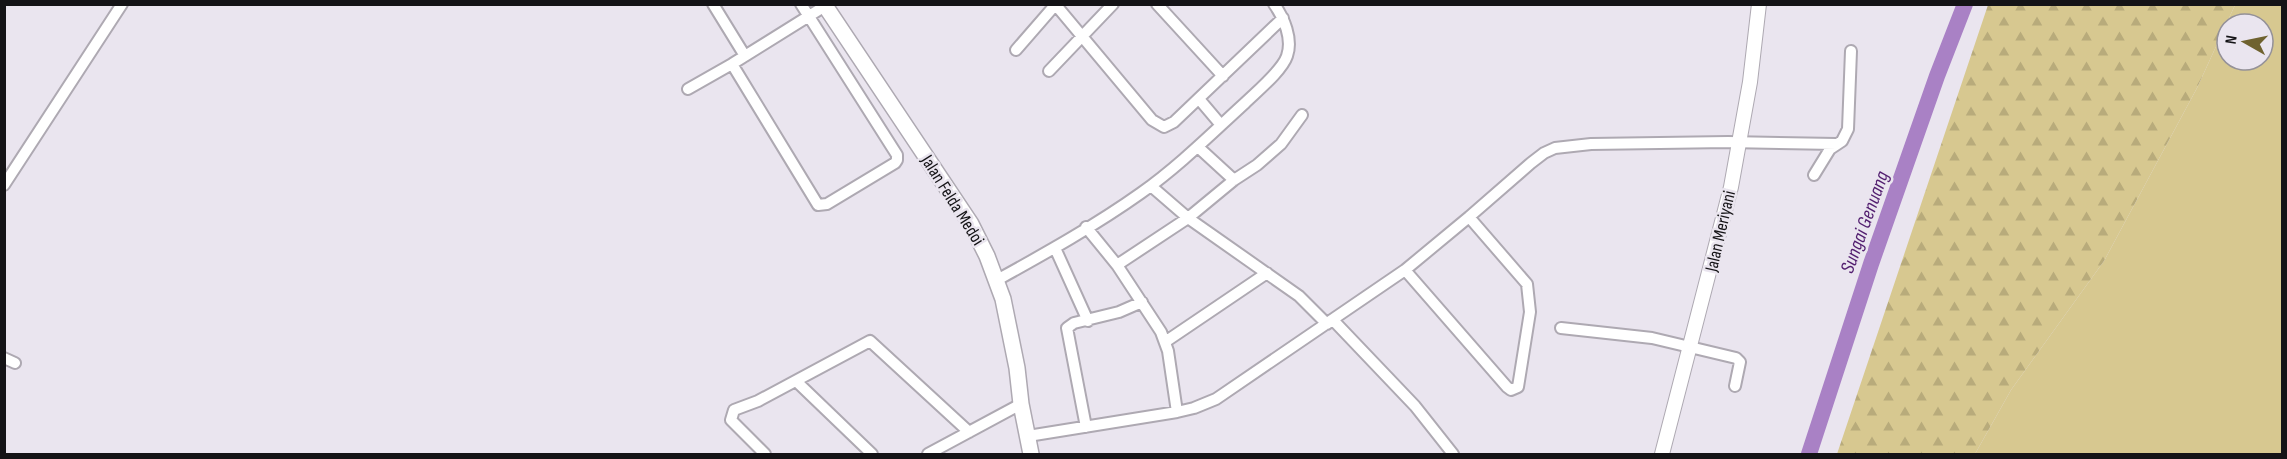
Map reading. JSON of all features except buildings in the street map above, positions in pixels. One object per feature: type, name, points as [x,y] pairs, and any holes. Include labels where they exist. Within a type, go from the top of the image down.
[{"type":"main road","name":"Jalan Felda Medoi","points":[[825,5],[971,224],[998,280],[1017,368],[1021,404],[1031,454]]},
{"type":"street","points":[[4,185],[122,4]]},
{"type":"street","points":[[713,4],[745,56]]},
{"type":"street","points":[[732,64],[818,204],[827,204],[896,161],[897,155],[801,4]]},
{"type":"street","points":[[1049,71],[1113,4]]},
{"type":"street","points":[[1157,4],[1223,76]]},
{"type":"street","points":[[998,280],[1055,248],[1150,186],[1198,147],[1284,62],[1289,43],[1283,18],[1274,4]]},
{"type":"street","name":"Jalan Meriyani","points":[[1662,454],[1715,252],[1740,142],[1759,4]]},
{"type":"street","points":[[688,88],[732,64],[825,5]]},
{"type":"street","points":[[1016,50],[1055,5],[1157,125],[1164,127],[1171,124],[1199,99],[1283,18]]},
{"type":"street","points":[[1814,175],[1822,160],[1846,136],[1851,51]]},
{"type":"street","points":[[1199,99],[1221,125]]},
{"type":"street","points":[[1117,265],[1188,218],[1234,180],[1257,165],[1292,132],[1302,115]]},
{"type":"street","points":[[1028,436],[1177,412],[1216,399],[1405,270],[1531,163],[1555,148],[1591,144],[1829,142],[1836,144]]},
{"type":"street","points":[[1198,147],[1234,180]]},
{"type":"street","points":[[1150,186],[1188,218],[1299,296],[1330,322],[1415,406],[1453,454]]},
{"type":"street","points":[[1405,270],[1507,387],[1511,390],[1518,387],[1530,312],[1527,284],[1469,217]]},
{"type":"street","points":[[1086,227],[1117,265],[1165,342],[1177,412]]},
{"type":"street","points":[[1055,248],[1088,321]]},
{"type":"street","points":[[1165,342],[1267,273]]},
{"type":"street","points":[[1086,427],[1067,332],[1070,325],[1119,312],[1142,302]]},
{"type":"street","points":[[1561,328],[1652,338],[1738,359],[1740,366],[1735,386]]},
{"type":"street","points":[[765,454],[731,420],[731,413],[870,341],[969,432]]},
{"type":"street","points":[[795,381],[872,454]]},
{"type":"street","points":[[928,454],[1021,404]]},
{"type":"green space","points":[[1988,5],[2235,5],[2232,12],[2215,12],[2215,49],[2197,88],[2104,261],[2011,390],[1975,454],[1837,454]]},
{"type":"green space","points":[[2235,5],[2282,5],[2282,454],[1975,454],[2011,390],[2104,261],[2197,88],[2215,49],[2215,72],[2275,72],[2275,12],[2232,12]]},
{"type":"waterway","name":"Sungai Genuang","points":[[1809,454],[1871,264],[1937,76],[1965,4]]}]
